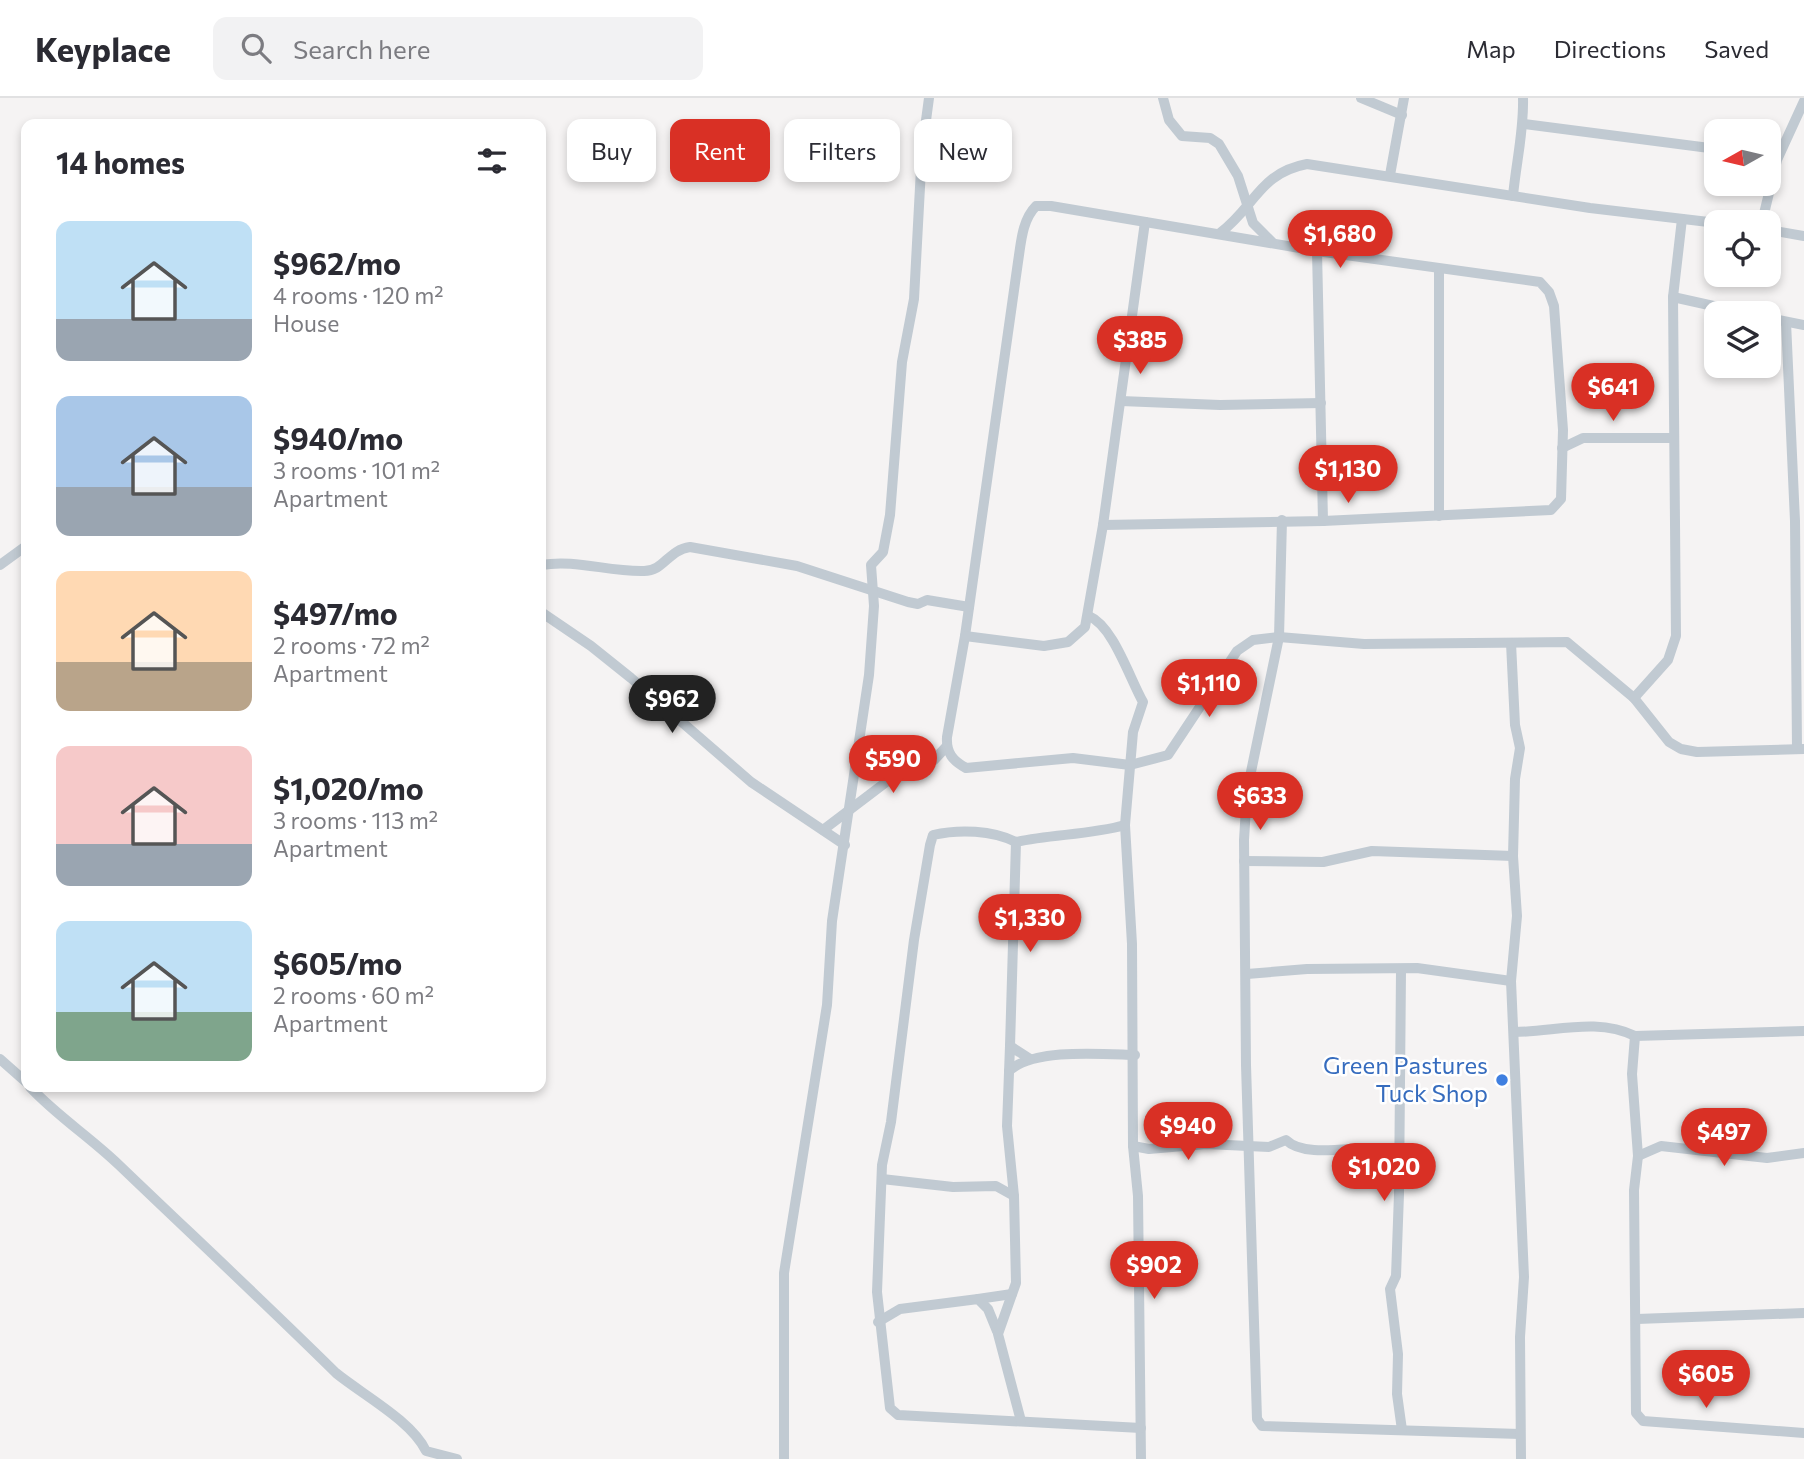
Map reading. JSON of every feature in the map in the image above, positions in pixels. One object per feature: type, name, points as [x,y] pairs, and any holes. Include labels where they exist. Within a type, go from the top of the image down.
[{"type":"street","points":[[784,1459],[784,1273],[827,1005],[832,921],[869,675],[874,589],[872,565],[883,552],[890,515],[902,362],[914,299],[922,150],[929,98]]},
{"type":"street","points":[[1163,98],[1169,120],[1182,136],[1210,138],[1219,144],[1238,176],[1254,223],[1272,242]]},
{"type":"street","points":[[1361,98],[1402,115]]},
{"type":"street","points":[[1390,175],[1404,98]]},
{"type":"street","points":[[1513,196],[1516,158],[1524,124],[1523,98]]},
{"type":"street","points":[[1782,142],[1804,100]]},
{"type":"street","points":[[1524,124],[1704,147]]},
{"type":"street","points":[[1220,233],[1247,207],[1269,180],[1290,167],[1307,164],[1513,196],[1704,222]]},
{"type":"street","points":[[934,760],[947,746],[1018,262],[1029,213],[1036,206],[1051,206],[1220,233],[1317,251],[1539,282],[1549,292],[1554,306],[1562,448],[1561,499],[1551,510],[1323,521],[1103,525]]},
{"type":"street","points":[[1634,698],[1668,660],[1676,636],[1674,298],[1682,219]]},
{"type":"street","points":[[965,636],[1044,646],[1068,642],[1079,635],[1089,616],[1146,222]]},
{"type":"street","points":[[1781,232],[1804,236]]},
{"type":"street","points":[[1317,251],[1323,521]]},
{"type":"street","points":[[1439,269],[1439,516]]},
{"type":"street","points":[[1674,298],[1704,304]]},
{"type":"street","points":[[1781,321],[1804,325]]},
{"type":"street","points":[[823,830],[849,813],[866,795],[917,761],[954,761],[967,768],[1073,758],[1130,765],[1168,755],[1237,651],[1253,640],[1279,637],[1364,644],[1567,642],[1634,698],[1670,741],[1681,749],[1697,752],[1801,749],[1800,520],[1786,322]]},
{"type":"street","points":[[1121,401],[1220,405],[1321,403]]},
{"type":"street","points":[[1562,448],[1583,438],[1674,438]]},
{"type":"street","points":[[1282,520],[1279,637],[1247,791],[1244,861],[1246,1065],[1257,1419],[1262,1426],[1520,1434]]},
{"type":"street","points":[[546,564],[573,561],[645,571],[657,569],[680,548],[691,547],[797,566],[908,602],[918,604],[927,600],[969,607]]},
{"type":"street","points":[[0,565],[21,549]]},
{"type":"street","points":[[546,616],[631,678],[751,782],[845,845]]},
{"type":"street","points":[[1089,616],[1101,621],[1112,636],[1122,664],[1143,702],[1133,732],[1125,825],[1135,1055],[1133,1146],[1138,1196],[1141,1459]]},
{"type":"street","points":[[1511,643],[1515,725],[1520,748],[1515,779],[1513,856],[1517,916],[1511,981],[1524,1277],[1521,1459]]},
{"type":"street","points":[[947,746],[954,761]]},
{"type":"street","points":[[1125,825],[1110,830],[1054,834],[1016,842],[998,833],[933,835],[915,927],[882,1179],[877,1299],[890,1408],[898,1415],[1141,1427]]},
{"type":"street","points":[[998,1334],[1016,1283],[1014,1196],[1007,1126],[1016,842]]},
{"type":"street","points":[[1244,861],[1323,862],[1372,851],[1513,856]]},
{"type":"street","points":[[1247,974],[1307,969],[1401,971],[1417,968],[1511,981]]},
{"type":"street","points":[[1401,971],[1397,1259],[1390,1302],[1396,1336],[1396,1394],[1402,1430]]},
{"type":"street","points":[[1514,1032],[1553,1027],[1611,1027],[1635,1036],[1804,1031]]},
{"type":"street","points":[[1635,1036],[1632,1074],[1638,1156],[1634,1190],[1637,1319],[1634,1407],[1643,1422],[1804,1433]]},
{"type":"street","points":[[1010,1046],[1030,1059]]},
{"type":"street","points":[[1009,1071],[1018,1062],[1030,1059],[1101,1054],[1135,1055]]},
{"type":"street","points":[[0,1059],[21,1078]]},
{"type":"street","points":[[35,1092],[50,1109],[75,1125],[118,1164],[336,1373],[372,1403],[406,1424],[420,1439],[423,1455],[457,1459]]},
{"type":"street","points":[[1133,1146],[1149,1149],[1206,1144],[1250,1148],[1269,1147],[1286,1140],[1291,1145],[1307,1149],[1376,1148],[1399,1160]]},
{"type":"street","points":[[1638,1156],[1652,1147],[1661,1146],[1767,1158],[1804,1153]]},
{"type":"street","points":[[882,1179],[953,1187],[996,1186],[1014,1196]]},
{"type":"street","points":[[878,1322],[895,1310],[1012,1294]]},
{"type":"street","points":[[877,1299],[895,1310]]},
{"type":"street","points":[[978,1299],[988,1309],[998,1334],[1021,1421]]},
{"type":"street","points":[[1637,1319],[1804,1313]]},
{"type":"place","name":"Green Pastures Tuck Shop","points":[[1502,1080]]}]
